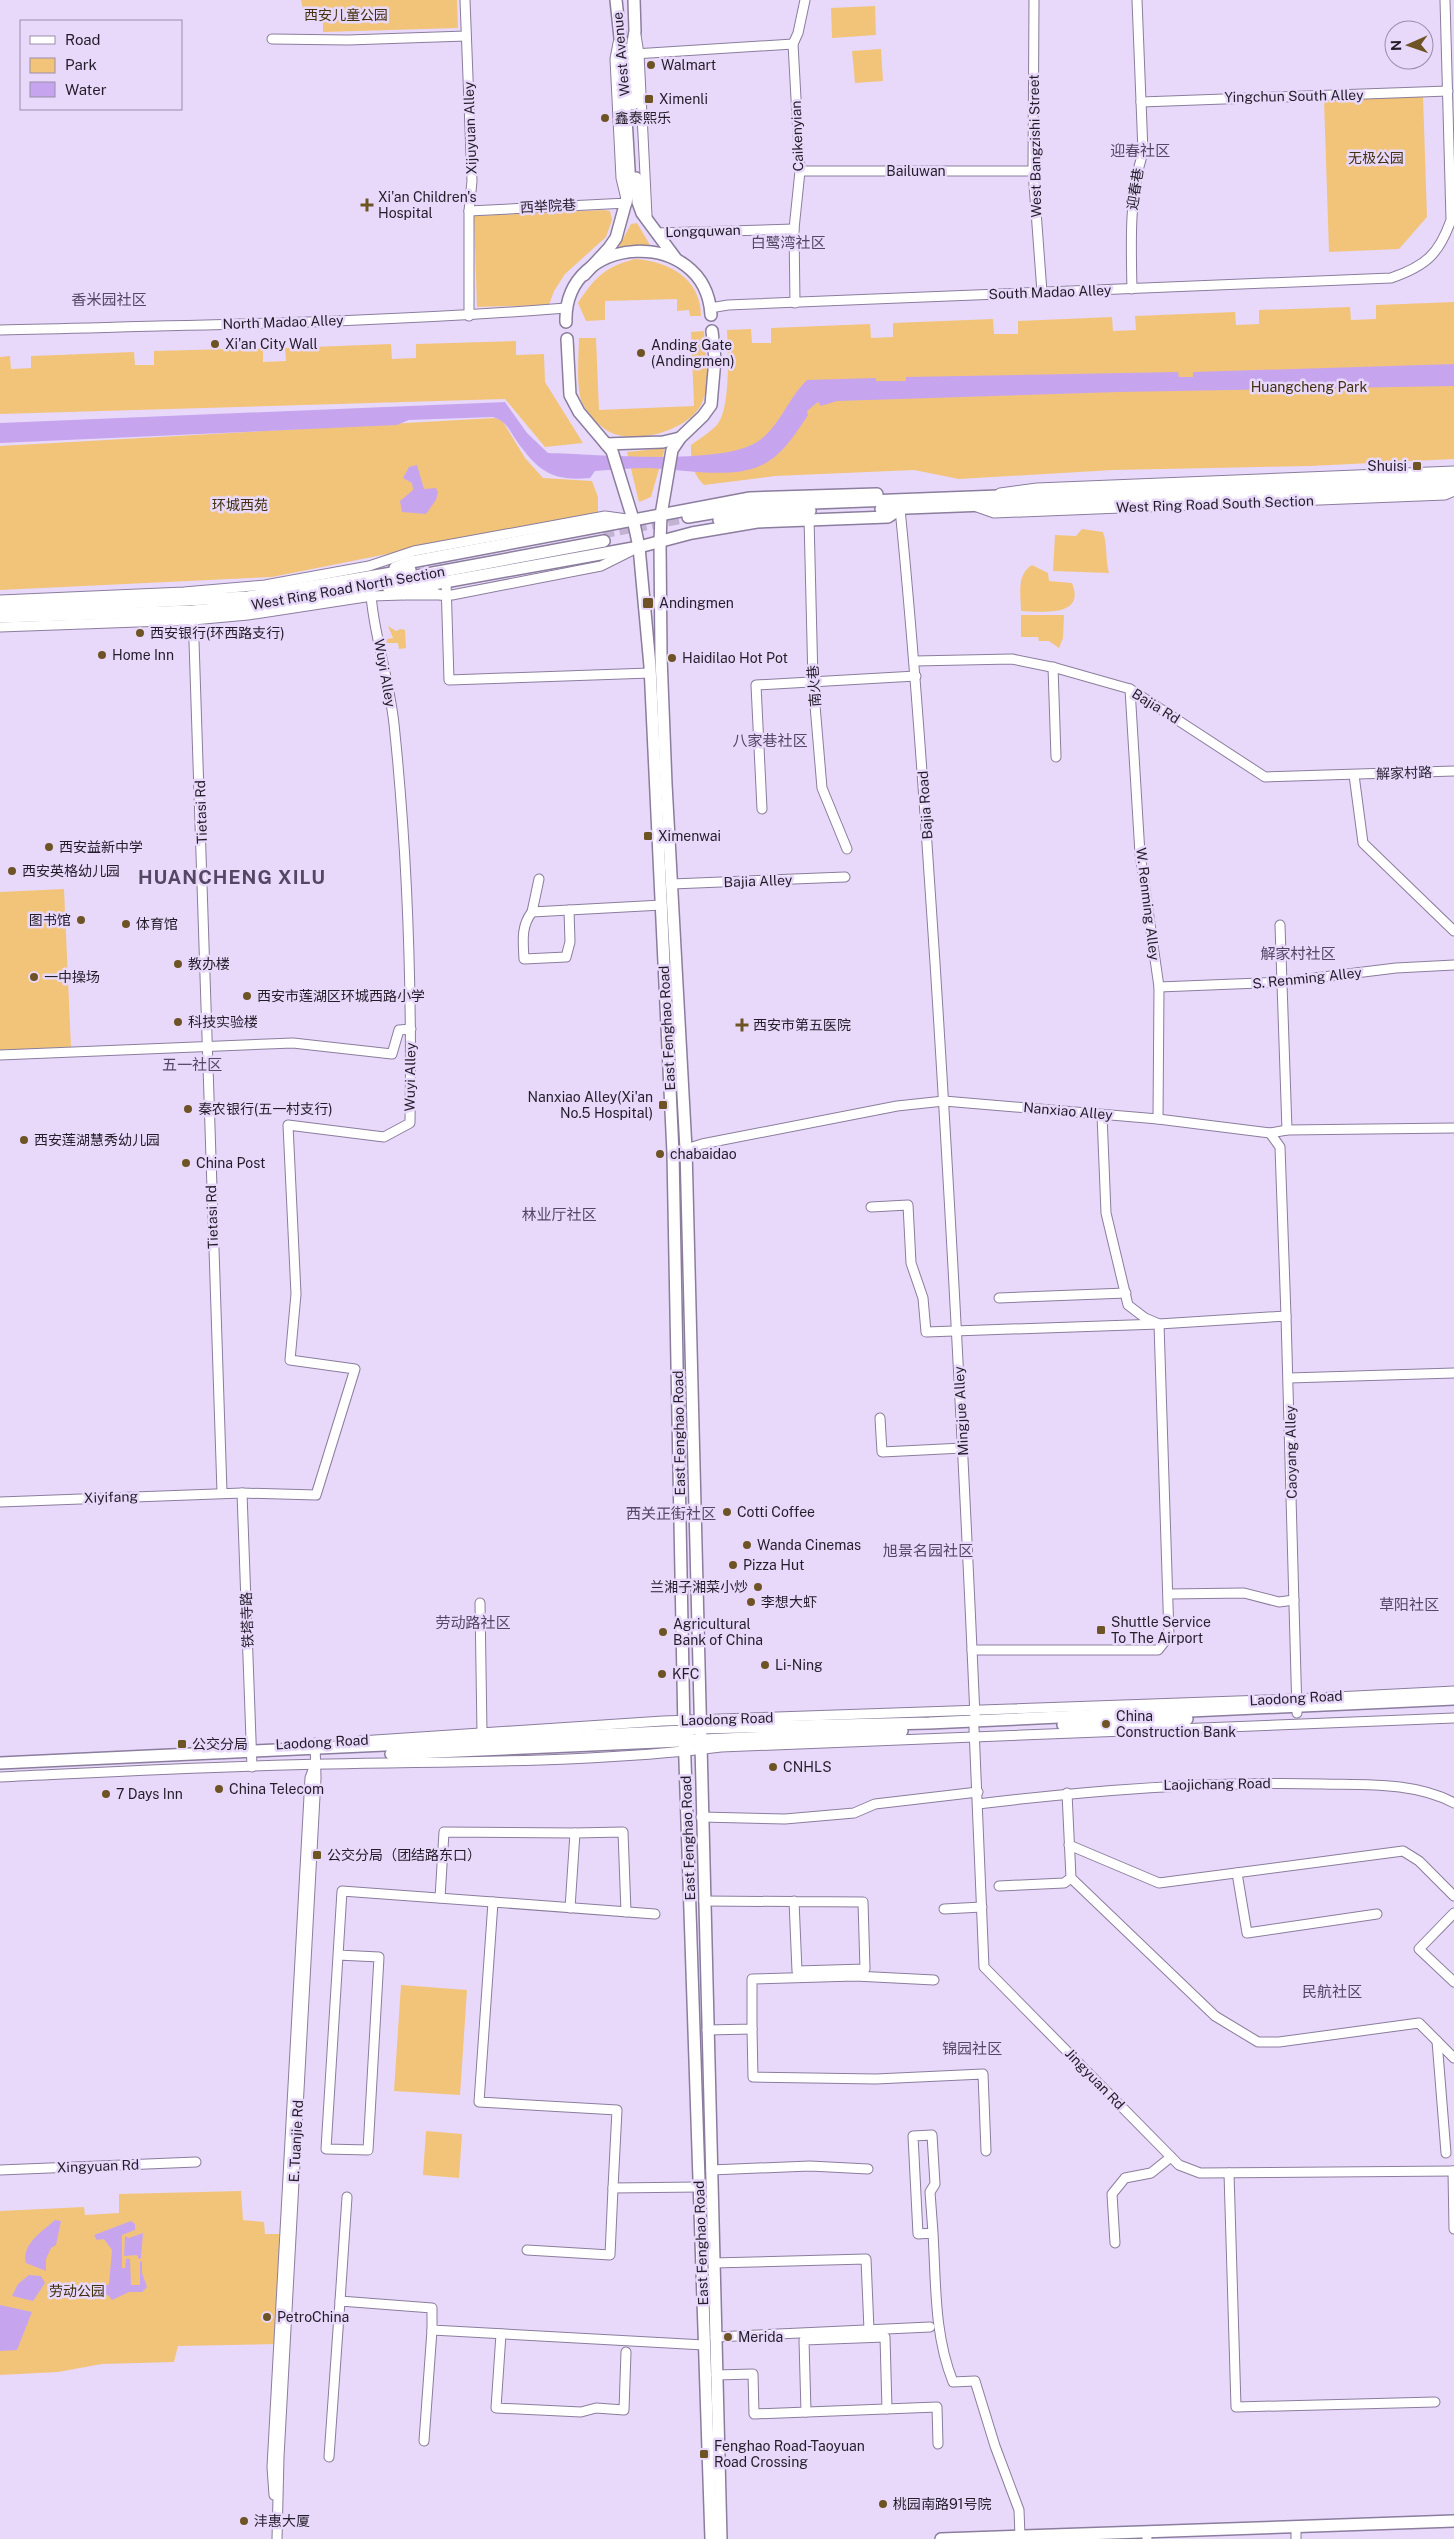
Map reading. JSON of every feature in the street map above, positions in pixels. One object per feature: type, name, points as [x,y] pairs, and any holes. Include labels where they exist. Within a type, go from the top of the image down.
[{"type":"main road","name":"West Avenue","points":[[584,275],[616,238],[630,187],[616,0]]},
{"type":"main road","name":"West Avenue","points":[[634,0],[638,202],[648,221],[676,259]]},
{"type":"main road","points":[[566,322],[566,308],[576,285],[584,275],[595,264],[625,251],[647,250],[676,259],[704,285],[710,312]]},
{"type":"main road","points":[[567,339],[570,395],[579,412],[609,448],[663,442],[680,438],[703,416],[711,404],[715,359],[712,331]]},
{"type":"main road","name":"East Fenghao Road","points":[[680,438],[672,450],[661,514],[661,657],[686,1149],[699,1734],[721,2539]]},
{"type":"main road","name":"East Fenghao Road","points":[[609,448],[633,520],[639,547],[650,673],[656,821],[662,905],[673,1153],[685,1736],[711,2539]]},
{"type":"main road","name":"West Ring Road South Section","points":[[1452,473],[1430,480],[759,505],[688,521],[760,513],[977,507],[1454,489]]},
{"type":"main road","points":[[370,582],[411,562],[661,514],[774,496],[888,493],[913,500]]},
{"type":"main road","points":[[370,582],[417,587],[639,547],[708,529],[758,522],[809,518],[888,517],[900,509]]},
{"type":"main road","name":"West Ring Road North Section","points":[[0,617],[193,615],[259,605],[603,537]]},
{"type":"main road","name":"West Ring Road North Section","points":[[0,609],[248,597],[370,582]]},
{"type":"main road","name":"Laodong Road","points":[[0,1763],[315,1754],[699,1734],[975,1724],[1454,1699]]},
{"type":"main road","name":"Laodong Road","points":[[1297,1706],[1454,1706]]},
{"type":"main road","name":"Laodong Road","points":[[0,1771],[252,1756]]},
{"type":"main road","points":[[941,2539],[1020,2536],[1296,2533],[1454,2521]]},
{"type":"main road","points":[[1125,2539],[1454,2527]]},
{"type":"street","name":"Xijuyuan Alley","points":[[465,0],[472,181],[469,210],[469,316]]},
{"type":"street","points":[[635,54],[793,44],[798,33],[805,0]]},
{"type":"street","name":"West Bangzishi Street","points":[[1034,0],[1033,171],[1042,292]]},
{"type":"street","name":"迎春巷","points":[[1132,289],[1131,204],[1136,175],[1143,152],[1137,0]]},
{"type":"street","name":"South Madao Alley","points":[[710,312],[728,305],[1391,278],[1412,271],[1430,258],[1444,240],[1451,220],[1445,0]]},
{"type":"street","points":[[272,38],[348,40],[466,36]]},
{"type":"street","name":"Caikenyian","points":[[793,44],[800,171],[794,228]]},
{"type":"street","name":"Yingchun South Alley","points":[[1141,102],[1448,91]]},
{"type":"street","name":"Bailuwan","points":[[800,171],[1033,171]]},
{"type":"street","name":"西举院巷","points":[[469,210],[627,203]]},
{"type":"street","points":[[794,228],[795,303]]},
{"type":"street","name":"Longquwan","points":[[658,233],[794,228]]},
{"type":"street","name":"North Madao Alley","points":[[0,330],[469,316],[566,308]]},
{"type":"street","name":"West Ring Road South Section","points":[[990,496],[1007,490],[1029,488],[1452,473]]},
{"type":"street","name":"Bajia Road","points":[[900,509],[915,661],[944,1101]]},
{"type":"street","points":[[370,582],[414,551],[605,516],[633,520]]},
{"type":"street","name":"南火巷","points":[[809,518],[813,682],[822,788],[847,849]]},
{"type":"street","points":[[0,600],[228,589],[282,583],[370,582],[403,595],[443,595],[601,566],[639,547]]},
{"type":"street","name":"Wuyi Alley","points":[[242,1494],[316,1495],[355,1369],[290,1360],[296,1294],[288,1125],[384,1137],[410,1123],[411,1029],[406,867],[394,722],[370,582]]},
{"type":"street","points":[[446,582],[443,595],[449,680],[650,673]]},
{"type":"street","points":[[403,595],[417,587],[443,595]]},
{"type":"street","points":[[0,627],[193,615]]},
{"type":"street","name":"Tietasi Rd","points":[[193,615],[222,1492]]},
{"type":"street","name":"Bajia Rd","points":[[915,661],[1012,659],[1053,667],[1130,689],[1265,777],[1354,775]]},
{"type":"street","points":[[1053,667],[1056,757]]},
{"type":"street","points":[[762,808],[756,685],[916,676]]},
{"type":"street","name":"W. Renming Alley","points":[[1130,689],[1140,854],[1159,987],[1158,1119]]},
{"type":"street","name":"解家村路","points":[[1354,775],[1454,771]]},
{"type":"street","points":[[1354,775],[1363,843],[1454,931]]},
{"type":"street","name":"Bajia Alley","points":[[672,884],[845,878]]},
{"type":"street","points":[[539,879],[532,912],[525,920],[524,959],[566,957],[570,942],[569,910]]},
{"type":"street","points":[[532,912],[662,905]]},
{"type":"street","points":[[1280,925],[1287,1130]]},
{"type":"street","name":"S. Renming Alley","points":[[1159,987],[1282,982],[1396,968],[1454,966]]},
{"type":"street","points":[[0,1055],[208,1048],[218,1045],[293,1043],[392,1054],[399,1030],[411,1029]]},
{"type":"street","name":"Nanxiao Alley","points":[[686,1149],[702,1144],[897,1106],[944,1101],[1158,1119],[1270,1133],[1287,1130],[1454,1128]]},
{"type":"street","name":"Mingjue Alley","points":[[944,1101],[958,1331],[975,1724]]},
{"type":"street","points":[[1102,1114],[1106,1213],[1128,1305],[1145,1318],[1160,1324]]},
{"type":"street","name":"Caoyang Alley","points":[[1270,1133],[1280,1147],[1289,1378],[1297,1706]]},
{"type":"street","points":[[871,1206],[908,1205],[911,1263],[923,1298],[926,1332],[1160,1324],[1286,1316]]},
{"type":"street","points":[[1000,1298],[1126,1293]]},
{"type":"street","points":[[972,1650],[1158,1650],[1170,1636],[1160,1324]]},
{"type":"street","points":[[1289,1378],[1454,1373]]},
{"type":"street","points":[[880,1418],[882,1452],[963,1448]]},
{"type":"street","points":[[222,1492],[242,1494]]},
{"type":"street","name":"Xiyifang","points":[[0,1502],[222,1492]]},
{"type":"street","name":"铁塔寺路","points":[[242,1494],[252,1756]]},
{"type":"street","points":[[1169,1594],[1244,1593],[1279,1602],[1294,1600]]},
{"type":"street","points":[[480,1603],[482,1733]]},
{"type":"street","name":"Laodong Road","points":[[315,1754],[482,1733],[685,1736],[975,1724],[1297,1706],[1454,1690]]},
{"type":"street","name":"Laodong Road","points":[[975,1724],[1454,1718]]},
{"type":"street","name":"Jingyuan Rd","points":[[975,1724],[984,1967],[1171,2158],[1179,2165],[1200,2173],[1453,2172]]},
{"type":"street","points":[[272,2539],[274,2496],[272,2467],[280,2320],[310,1778],[315,1754]]},
{"type":"street","name":"E. Tuanjie Rd","points":[[277,2539],[280,2438],[316,1778],[315,1754]]},
{"type":"street","name":"Laodong Road","points":[[0,1758],[252,1756]]},
{"type":"street","name":"Laodong Road","points":[[0,1777],[252,1756]]},
{"type":"street","name":"Laojichang Road","points":[[978,1804],[1067,1793],[1161,1785],[1246,1783],[1352,1784],[1417,1790],[1454,1803]]},
{"type":"street","points":[[702,1817],[785,1819],[854,1813],[874,1804],[978,1792]]},
{"type":"street","points":[[1067,1793],[1071,1878],[1215,2016],[1258,2042],[1279,2042],[1419,2023],[1454,2058]]},
{"type":"street","points":[[440,1898],[444,1832],[623,1832],[626,1912]]},
{"type":"street","points":[[570,1908],[575,1833]]},
{"type":"street","points":[[1069,1845],[1159,1883],[1403,1851],[1419,1861],[1454,1896]]},
{"type":"street","points":[[1237,1873],[1247,1933],[1377,1914]]},
{"type":"street","points":[[998,1886],[1064,1884],[1071,1878]]},
{"type":"street","points":[[338,1955],[380,1957],[368,2150],[326,2148],[338,1955],[342,1891],[655,1914]]},
{"type":"street","points":[[704,1901],[862,1902],[865,1969],[797,1971],[794,1902]]},
{"type":"street","points":[[493,1902],[479,2102],[617,2110],[610,2255],[527,2250]]},
{"type":"street","points":[[944,1909],[982,1907]]},
{"type":"street","points":[[1454,1913],[1419,1949],[1454,1982]]},
{"type":"street","points":[[934,1980],[855,1976],[752,1979],[753,2077],[876,2079],[983,2074],[986,2151]]},
{"type":"street","points":[[707,2030],[752,2029]]},
{"type":"street","points":[[1437,2041],[1446,2153]]},
{"type":"street","points":[[933,2233],[918,2234],[913,2136],[932,2135],[935,2184],[930,2192],[933,2233],[938,2333],[944,2362],[953,2382],[975,2381],[995,2446],[1019,2510],[1020,2536]]},
{"type":"street","points":[[1116,2243],[1112,2194],[1125,2178],[1151,2173],[1171,2158]]},
{"type":"street","name":"Xingyuan Rd","points":[[0,2170],[196,2162]]},
{"type":"street","points":[[711,2170],[810,2166],[868,2170]]},
{"type":"street","points":[[1453,2172],[1454,2230]]},
{"type":"street","points":[[1230,2173],[1236,2407],[1435,2402]]},
{"type":"street","points":[[613,2188],[699,2187]]},
{"type":"street","points":[[328,2457],[348,2197]]},
{"type":"street","points":[[713,2262],[866,2259],[869,2330]]},
{"type":"street","points":[[340,2301],[432,2308],[424,2441]]},
{"type":"street","points":[[715,2337],[930,2327]]},
{"type":"street","points":[[432,2330],[704,2345]]},
{"type":"street","points":[[502,2334],[496,2408],[581,2412],[596,2408],[624,2410],[626,2352]]},
{"type":"street","points":[[806,2412],[804,2340],[885,2337],[887,2409]]},
{"type":"street","points":[[716,2375],[754,2374],[754,2414],[937,2407],[938,2444]]},
{"type":"green space","name":"西安儿童公园","points":[[301,0],[457,0],[458,28],[323,32],[323,11],[303,9]]},
{"type":"green space","points":[[875,6],[876,35],[832,38],[831,8]]},
{"type":"green space","points":[[881,49],[883,81],[855,83],[852,51]]},
{"type":"green space","name":"无极公园","points":[[1423,96],[1427,217],[1399,249],[1329,252],[1324,100]]},
{"type":"green space","points":[[610,211],[612,220],[606,237],[565,274],[554,291],[549,305],[477,307],[474,216]]},
{"type":"green space","points":[[637,223],[650,245],[618,248],[631,224]]},
{"type":"green space","points":[[635,259],[659,263],[680,274],[695,291],[700,303],[701,316],[690,316],[689,310],[677,311],[677,299],[605,301],[605,320],[586,321],[578,303],[590,286],[608,270]]},
{"type":"green space","name":"Huangcheng Park","points":[[1454,302],[1454,459],[1310,466],[1113,470],[959,479],[914,470],[775,476],[704,485],[697,476],[692,462],[691,445],[716,426],[724,408],[728,381],[727,330],[751,329],[752,343],[771,343],[771,328],[870,324],[871,338],[893,337],[893,323],[993,319],[994,334],[1018,334],[1018,321],[1112,317],[1113,331],[1136,330],[1135,316],[1235,312],[1236,325],[1259,324],[1259,310],[1350,307],[1351,320],[1376,319],[1376,305]]},
{"type":"green space","points":[[704,331],[707,386],[702,403],[695,413],[685,421],[660,433],[632,437],[608,431],[586,409],[581,400],[578,383],[579,338],[596,338],[599,410],[694,406],[691,332]]},
{"type":"green space","points":[[516,341],[516,355],[544,354],[545,382],[583,443],[545,447],[505,399],[0,414],[0,357],[10,356],[11,369],[31,368],[31,356],[134,352],[135,365],[154,365],[154,351],[263,348],[263,362],[286,361],[285,348],[391,344],[392,359],[416,358],[416,344]]},
{"type":"green space","name":"环城西苑","points":[[494,418],[502,420],[525,458],[543,478],[592,481],[598,497],[598,512],[272,577],[0,590],[0,446]]},
{"type":"green space","points":[[665,448],[651,497],[639,502],[627,452]]},
{"type":"green space","points":[[1082,529],[1103,532],[1109,573],[1053,571],[1055,535],[1076,536]]},
{"type":"green space","points":[[1032,565],[1048,573],[1049,581],[1072,583],[1075,594],[1073,602],[1068,607],[1050,612],[1021,611],[1021,579]]},
{"type":"green space","points":[[1021,615],[1064,615],[1063,638],[1059,648],[1049,641],[1039,641],[1038,637],[1021,637]]},
{"type":"green space","points":[[388,626],[396,631],[405,630],[406,648],[399,649],[398,643],[386,643],[387,639],[393,638]]},
{"type":"green space","name":"一中操场","points":[[64,889],[71,1047],[0,1050],[0,892]]},
{"type":"green space","points":[[401,1985],[467,1990],[460,2095],[394,2091]]},
{"type":"green space","points":[[426,2131],[462,2134],[459,2178],[423,2175]]},
{"type":"green space","name":"劳动公园","points":[[241,2191],[243,2220],[264,2222],[265,2234],[279,2234],[278,2344],[178,2346],[174,2362],[102,2364],[58,2372],[0,2375],[0,2211],[84,2207],[85,2215],[119,2213],[119,2194]]},
{"type":"water","points":[[1454,364],[1454,386],[1119,392],[837,401],[821,406],[818,402],[807,411],[808,415],[783,450],[770,461],[750,469],[722,473],[641,468],[595,471],[590,478],[564,478],[545,471],[537,465],[506,425],[493,417],[409,420],[397,425],[0,443],[0,423],[505,402],[527,433],[548,453],[656,457],[687,456],[715,454],[739,449],[757,442],[771,429],[794,395],[807,380],[876,378],[876,381],[906,381],[906,377],[1178,372],[1179,377],[1193,377],[1193,372]]},
{"type":"water","points":[[417,465],[424,489],[436,488],[438,492],[436,500],[426,514],[402,512],[400,501],[413,490],[412,483],[403,478],[409,467]]},
{"type":"water","points":[[55,2220],[61,2221],[56,2245],[51,2248],[46,2259],[46,2271],[26,2263],[25,2256],[34,2238]]},
{"type":"water","points":[[131,2221],[135,2224],[135,2230],[122,2235],[122,2268],[125,2268],[126,2259],[130,2259],[131,2285],[140,2285],[140,2261],[142,2262],[142,2273],[147,2287],[142,2292],[129,2292],[112,2300],[108,2295],[102,2295],[100,2288],[109,2284],[112,2250],[104,2239],[97,2240],[94,2235]]},
{"type":"water","points":[[143,2233],[141,2258],[139,2259],[137,2255],[124,2256],[125,2236],[129,2238]]},
{"type":"water","points":[[29,2275],[41,2276],[45,2283],[33,2301],[12,2296],[18,2284]]},
{"type":"water","points":[[0,2305],[32,2312],[17,2350],[0,2351]]},
{"type":"tunnel","points":[[603,533],[688,517]]},
{"type":"place","name":"Walmart","points":[[651,65]]},
{"type":"place","name":"Ximenli","points":[[649,99]]},
{"type":"place","name":"鑫泰熙乐","points":[[605,118]]},
{"type":"place","name":"Xi'an Children's Hospital","points":[[367,205]]},
{"type":"place","name":"Xi'an City Wall","points":[[215,344]]},
{"type":"place","name":"Anding Gate (Andingmen)","points":[[641,353]]},
{"type":"place","name":"Shuisi","points":[[1417,466]]},
{"type":"place","name":"Andingmen","points":[[648,603]]},
{"type":"place","name":"西安银行(环西路支行)","points":[[140,633]]},
{"type":"place","name":"Home Inn","points":[[102,655]]},
{"type":"place","name":"Haidilao Hot Pot","points":[[672,658]]},
{"type":"place","name":"Ximenwai","points":[[648,836]]},
{"type":"place","name":"西安益新中学","points":[[49,847]]},
{"type":"place","name":"西安英格幼儿园","points":[[12,871]]},
{"type":"place","name":"图书馆","points":[[81,920]]},
{"type":"place","name":"体育馆","points":[[126,924]]},
{"type":"place","name":"教办楼","points":[[178,964]]},
{"type":"place","name":"一中操场","points":[[34,977]]},
{"type":"place","name":"西安市莲湖区环城西路小学","points":[[247,996]]},
{"type":"place","name":"科技实验楼","points":[[178,1022]]},
{"type":"place","name":"西安市第五医院","points":[[742,1025]]},
{"type":"place","name":"Nanxiao Alley(Xi'an No.5 Hospital)","points":[[663,1105]]},
{"type":"place","name":"秦农银行(五一村支行)","points":[[188,1109]]},
{"type":"place","name":"西安莲湖慧秀幼儿园","points":[[24,1140]]},
{"type":"place","name":"chabaidao","points":[[660,1154]]},
{"type":"place","name":"China Post","points":[[186,1163]]},
{"type":"place","name":"Cotti Coffee","points":[[727,1512]]},
{"type":"place","name":"Wanda Cinemas","points":[[747,1545]]},
{"type":"place","name":"Pizza Hut","points":[[733,1565]]},
{"type":"place","name":"兰湘子湘菜小炒","points":[[758,1587]]},
{"type":"place","name":"李想大虾","points":[[751,1602]]},
{"type":"place","name":"Shuttle Service To The Airport","points":[[1101,1630]]},
{"type":"place","name":"Agricultural Bank of China","points":[[663,1632]]},
{"type":"place","name":"Li-Ning","points":[[765,1665]]},
{"type":"place","name":"KFC","points":[[662,1674]]},
{"type":"place","name":"China Construction Bank","points":[[1106,1724]]},
{"type":"place","name":"公交分局","points":[[182,1744]]},
{"type":"place","name":"CNHLS","points":[[773,1767]]},
{"type":"place","name":"China Telecom","points":[[219,1789]]},
{"type":"place","name":"7 Days Inn","points":[[106,1794]]},
{"type":"place","name":"公交分局（团结路东口）","points":[[317,1855]]},
{"type":"place","name":"PetroChina","points":[[267,2317]]},
{"type":"place","name":"Merida","points":[[728,2337]]},
{"type":"place","name":"Fenghao Road-Taoyuan Road Crossing","points":[[704,2454]]},
{"type":"place","name":"桃园南路91号院","points":[[883,2504]]},
{"type":"place","name":"沣惠大厦","points":[[244,2521]]},
{"type":"district","name":"迎春社区","points":[[1140,150]]},
{"type":"district","name":"白鹭湾社区","points":[[788,242]]},
{"type":"district","name":"香米园社区","points":[[109,299]]},
{"type":"district","name":"八家巷社区","points":[[770,740]]},
{"type":"district","name":"HUANCHENG XILU","points":[[232,877]]},
{"type":"district","name":"解家村社区","points":[[1298,953]]},
{"type":"district","name":"五一社区","points":[[192,1064]]},
{"type":"district","name":"林业厅社区","points":[[559,1214]]},
{"type":"district","name":"西关正街社区","points":[[671,1513]]},
{"type":"district","name":"旭景名园社区","points":[[928,1550]]},
{"type":"district","name":"草阳社区","points":[[1409,1604]]},
{"type":"district","name":"劳动路社区","points":[[473,1622]]},
{"type":"district","name":"民航社区","points":[[1332,1991]]},
{"type":"district","name":"锦园社区","points":[[972,2048]]}]
